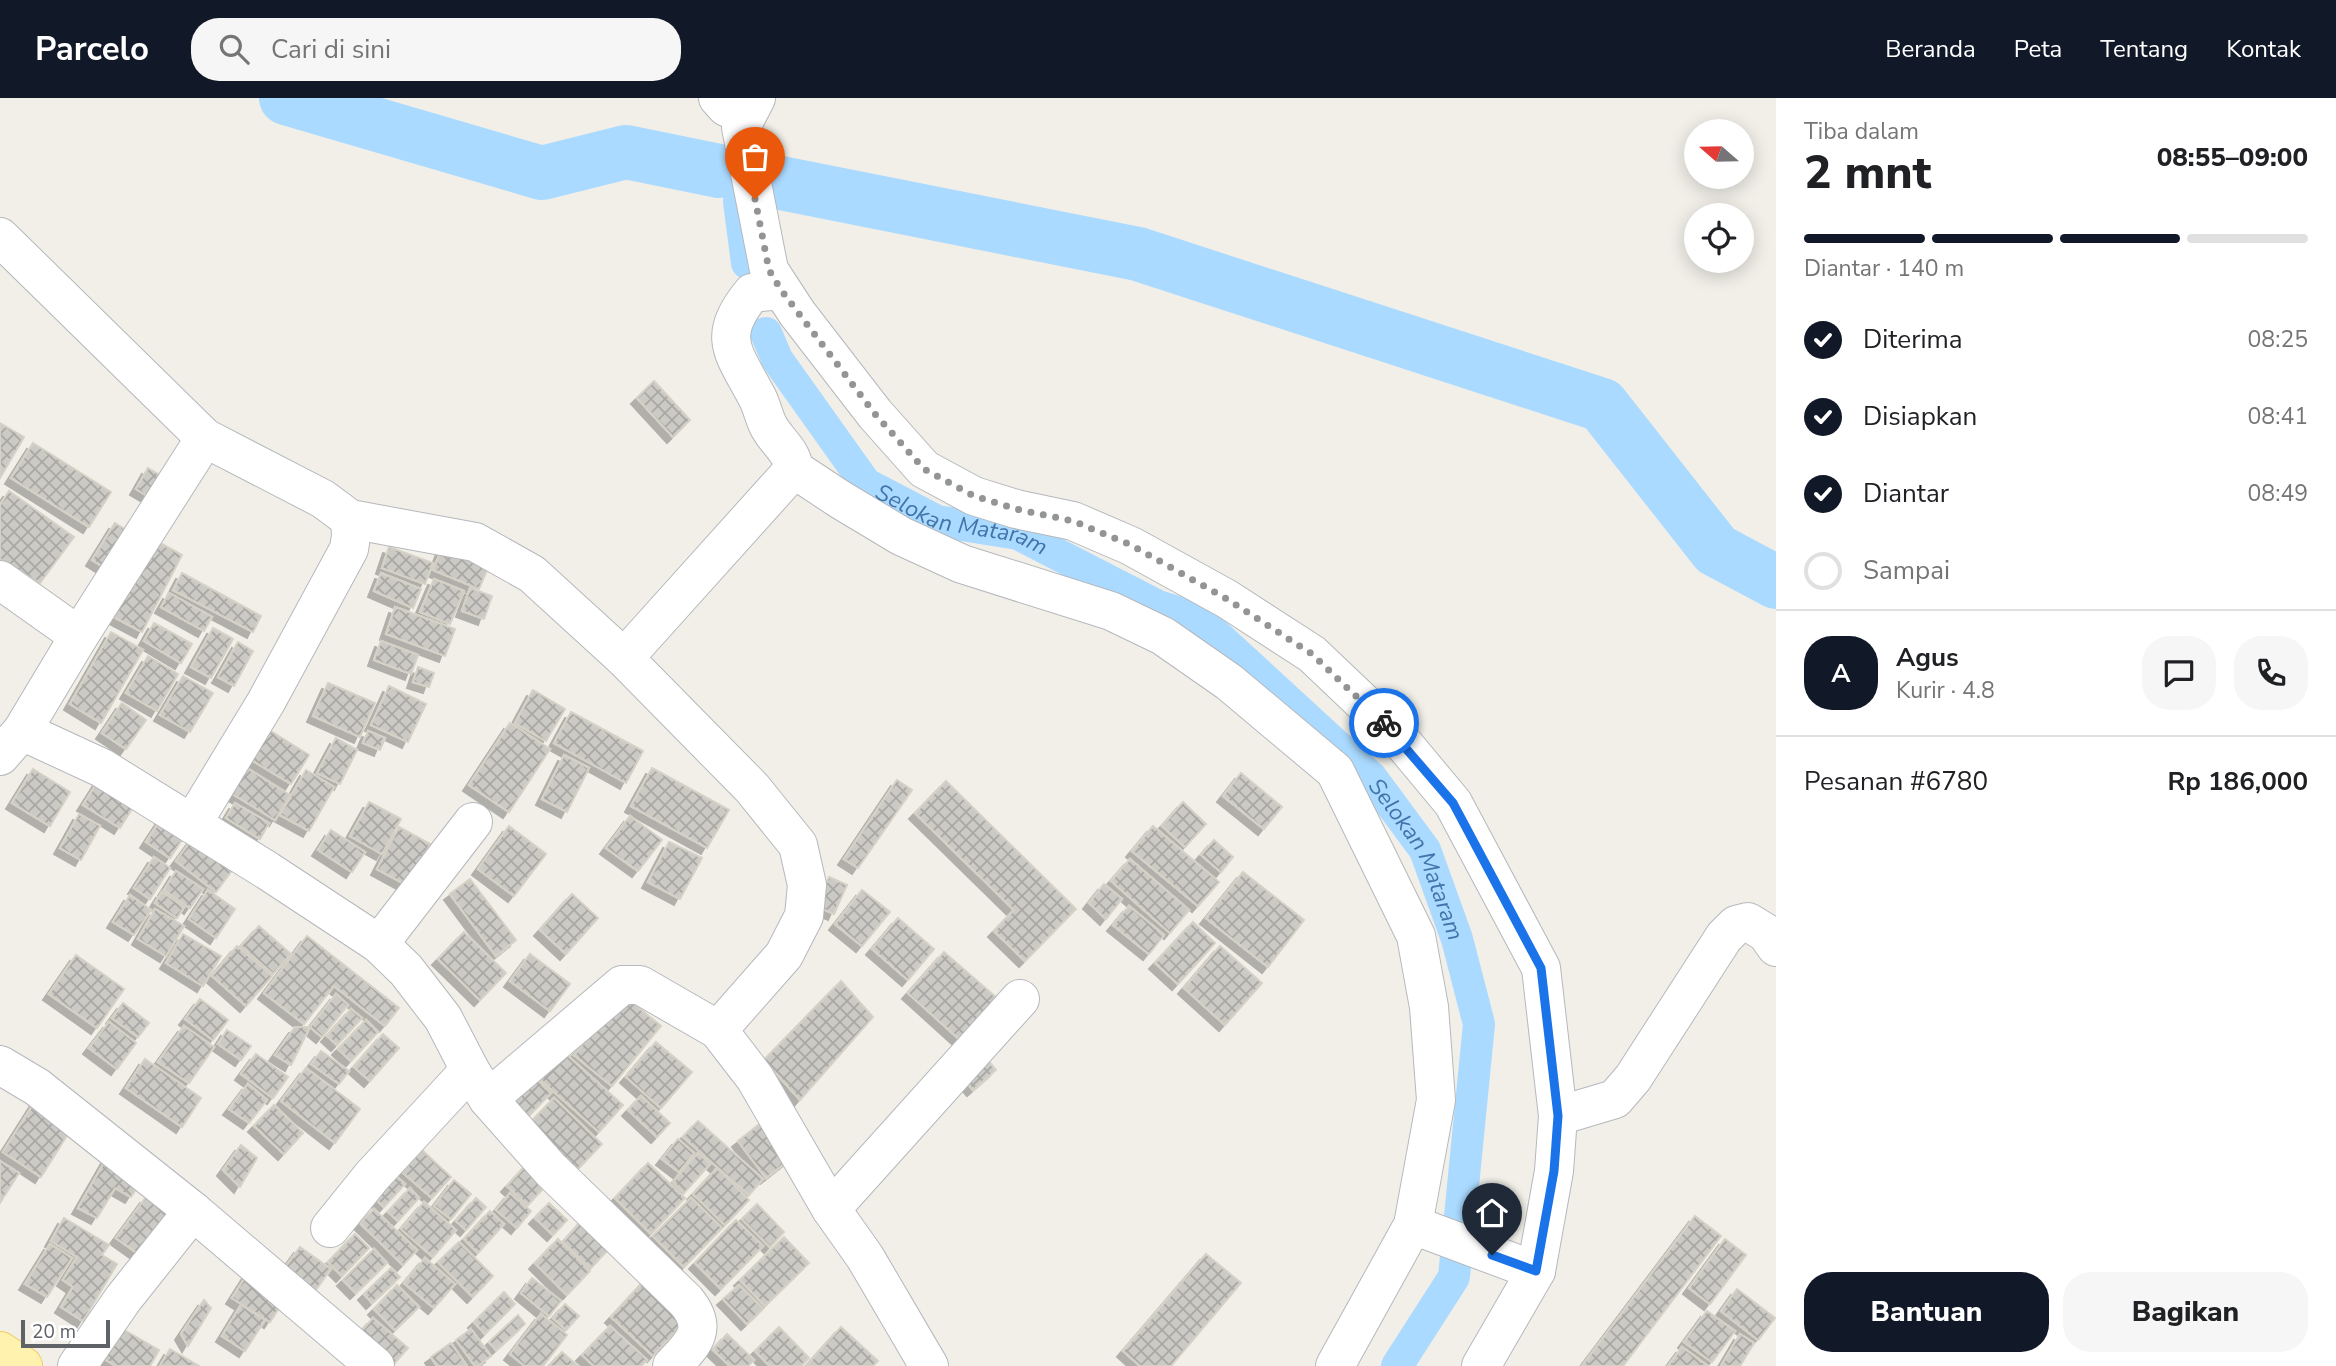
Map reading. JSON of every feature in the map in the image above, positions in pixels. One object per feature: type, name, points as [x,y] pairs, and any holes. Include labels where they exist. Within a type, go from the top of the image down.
[{"type":"main road","points":[[0,1351],[23,1366]]},
{"type":"street","points":[[740,110],[775,280],[875,414],[924,469],[974,496],[1016,509],[1073,521],[1131,545],[1272,627],[1312,654],[1393,731],[1453,803],[1541,968],[1558,1116],[1554,1171],[1526,1267],[1481,1366]]},
{"type":"street","points":[[0,237],[205,438],[323,499],[350,519],[475,542],[532,574],[624,658],[752,788],[798,845],[807,885],[804,916],[784,955],[718,1030]]},
{"type":"street","points":[[775,280],[752,293],[737,311],[731,331],[733,353],[759,400],[769,427],[792,456],[794,468],[901,536],[962,564],[1111,611],[1163,636],[1229,681],[1335,771],[1416,936],[1429,1007],[1436,1100],[1428,1232],[1335,1366]]},
{"type":"street","points":[[205,438],[11,743],[102,768],[379,944],[406,971],[443,1018],[479,1085],[551,1170],[697,1314],[698,1329],[690,1348],[672,1366]]},
{"type":"street","points":[[624,658],[794,468]]},
{"type":"street","points":[[192,824],[266,702],[349,549],[350,519]]},
{"type":"street","points":[[0,580],[79,636]]},
{"type":"street","points":[[379,944],[473,822]]},
{"type":"street","points":[[1558,1116],[1615,1099],[1633,1078],[1724,937],[1736,925],[1748,922],[1766,933],[1776,947]]},
{"type":"street","points":[[330,1228],[372,1176],[479,1085],[622,985],[640,985],[718,1030],[755,1078],[831,1209],[865,1257],[929,1366]]},
{"type":"street","points":[[831,1209],[1020,999]]},
{"type":"street","points":[[0,1065],[37,1087],[193,1211],[375,1366]]},
{"type":"street","points":[[77,1366],[123,1299],[193,1211]]},
{"type":"street","points":[[1428,1232],[1526,1267]]},
{"type":"building","points":[[654,381],[690,420],[673,437],[637,398]]},
{"type":"building","points":[[0,423],[24,437],[0,478]]},
{"type":"building","points":[[33,443],[111,492],[89,527],[11,478]]},
{"type":"building","points":[[148,468],[170,481],[158,502],[136,489]]},
{"type":"building","points":[[9,491],[74,537],[40,583],[0,559],[0,505]]},
{"type":"building","points":[[115,523],[136,536],[113,573],[92,560]]},
{"type":"building","points":[[149,537],[182,555],[142,632],[108,614]]},
{"type":"building","points":[[444,544],[490,563],[479,589],[433,570]]},
{"type":"building","points":[[389,547],[433,563],[425,584],[382,568]]},
{"type":"building","points":[[182,573],[261,616],[253,632],[173,590]]},
{"type":"building","points":[[381,573],[421,589],[413,608],[374,591]]},
{"type":"building","points":[[434,579],[464,591],[450,624],[420,612]]},
{"type":"building","points":[[470,588],[492,596],[484,619],[462,611]]},
{"type":"building","points":[[169,593],[212,617],[204,631],[161,607]]},
{"type":"building","points":[[395,607],[455,629],[445,656],[386,634]]},
{"type":"building","points":[[154,623],[192,644],[181,663],[144,641]]},
{"type":"building","points":[[213,628],[233,639],[211,678],[191,667]]},
{"type":"building","points":[[111,632],[143,650],[101,723],[70,704]]},
{"type":"building","points":[[381,641],[418,655],[411,674],[374,660]]},
{"type":"building","points":[[238,642],[253,651],[234,686],[218,677]]},
{"type":"building","points":[[148,656],[178,674],[157,711],[126,693]]},
{"type":"building","points":[[418,667],[434,673],[429,687],[413,682]]},
{"type":"building","points":[[183,676],[213,693],[190,732],[160,715]]},
{"type":"building","points":[[328,683],[375,703],[360,737],[313,716]]},
{"type":"building","points":[[389,686],[426,704],[408,742],[371,725]]},
{"type":"building","points":[[533,690],[565,709],[546,741],[515,723]]},
{"type":"building","points":[[122,703],[146,720],[126,749],[102,733]]},
{"type":"building","points":[[571,712],[643,751],[626,783],[554,743]]},
{"type":"building","points":[[510,723],[550,749],[509,812],[469,785]]},
{"type":"building","points":[[266,728],[309,755],[291,784],[248,758]]},
{"type":"building","points":[[368,731],[385,738],[380,750],[363,743]]},
{"type":"building","points":[[336,738],[357,750],[340,784],[317,773]]},
{"type":"building","points":[[564,755],[589,768],[567,812],[542,799]]},
{"type":"building","points":[[239,763],[290,795],[275,820],[223,788]]},
{"type":"building","points":[[652,768],[729,810],[707,848],[631,806]]},
{"type":"building","points":[[33,769],[70,792],[50,826],[12,803]]},
{"type":"building","points":[[306,770],[334,787],[309,831],[280,815]]},
{"type":"building","points":[[1241,773],[1282,807],[1264,829],[1223,796]]},
{"type":"building","points":[[100,778],[137,801],[120,828],[83,805]]},
{"type":"building","points":[[897,780],[912,790],[858,868],[844,859]]},
{"type":"building","points":[[946,781],[1076,909],[1025,961],[994,931],[1014,910],[915,813]]},
{"type":"building","points":[[369,802],[401,819],[382,854],[350,836]]},
{"type":"building","points":[[1183,802],[1206,824],[1185,847],[1162,826]]},
{"type":"building","points":[[235,803],[269,823],[260,839],[226,818]]},
{"type":"building","points":[[165,813],[189,829],[170,858],[146,842]]},
{"type":"building","points":[[79,814],[100,826],[81,860],[60,848]]},
{"type":"building","points":[[630,816],[662,840],[638,871],[606,848]]},
{"type":"building","points":[[509,826],[546,854],[514,896],[478,869]]},
{"type":"building","points":[[1153,826],[1219,882],[1198,906],[1132,851]]},
{"type":"building","points":[[399,827],[430,844],[408,886],[377,869]]},
{"type":"building","points":[[199,830],[239,861],[216,892],[176,861]]},
{"type":"building","points":[[331,830],[365,852],[352,872],[318,850]]},
{"type":"building","points":[[1214,840],[1233,857],[1221,872],[1201,855]]},
{"type":"building","points":[[669,842],[702,858],[680,899],[648,882]]},
{"type":"building","points":[[154,857],[170,868],[150,899],[134,888]]},
{"type":"building","points":[[1130,859],[1189,910],[1170,933],[1111,881]]},
{"type":"building","points":[[176,871],[203,889],[190,908],[164,890]]},
{"type":"building","points":[[1243,872],[1304,920],[1268,967],[1206,918]]},
{"type":"building","points":[[829,877],[847,885],[834,914],[816,906]]},
{"type":"building","points":[[470,879],[516,940],[496,956],[450,894]]},
{"type":"building","points":[[1104,884],[1122,899],[1106,919],[1089,903]]},
{"type":"building","points":[[208,890],[235,909],[216,938],[189,919]]},
{"type":"building","points":[[862,890],[890,912],[862,946],[835,924]]},
{"type":"building","points":[[162,892],[184,907],[177,918],[155,903]]},
{"type":"building","points":[[572,894],[598,918],[566,954],[540,930]]},
{"type":"building","points":[[130,895],[151,910],[134,935],[113,922]]},
{"type":"building","points":[[1129,906],[1164,935],[1149,954],[1113,925]]},
{"type":"building","points":[[155,909],[184,926],[166,956],[138,939]]},
{"type":"building","points":[[898,918],[934,949],[908,980],[872,949]]},
{"type":"building","points":[[1193,922],[1215,943],[1178,984],[1155,963]]},
{"type":"building","points":[[259,926],[291,954],[273,974],[241,946]]},
{"type":"building","points":[[464,932],[506,973],[480,1000],[438,959]]},
{"type":"building","points":[[183,934],[221,956],[203,986],[166,963]]},
{"type":"building","points":[[307,936],[399,1008],[385,1026],[334,986],[304,1024],[264,993]]},
{"type":"building","points":[[237,946],[272,976],[246,1006],[212,976]]},
{"type":"building","points":[[1220,946],[1262,983],[1225,1025],[1184,988]]},
{"type":"building","points":[[944,952],[997,998],[960,1040],[908,993]]},
{"type":"building","points":[[530,954],[570,984],[550,1011],[510,981]]},
{"type":"building","points":[[76,955],[124,989],[97,1028],[49,994]]},
{"type":"building","points":[[841,981],[873,1017],[800,1100],[764,1060]]},
{"type":"building","points":[[336,994],[348,1005],[322,1037],[310,1027]]},
{"type":"building","points":[[623,995],[661,1026],[612,1086],[574,1055]]},
{"type":"building","points":[[200,999],[228,1020],[213,1040],[185,1019]]},
{"type":"building","points":[[123,1003],[149,1023],[138,1037],[112,1018]]},
{"type":"building","points":[[351,1009],[362,1018],[337,1045],[327,1036]]},
{"type":"building","points":[[366,1020],[378,1032],[351,1061],[338,1049]]},
{"type":"building","points":[[109,1022],[136,1043],[117,1069],[89,1048]]},
{"type":"building","points":[[184,1026],[214,1047],[189,1083],[158,1062]]},
{"type":"building","points":[[295,1027],[310,1027],[291,1065],[275,1055]]},
{"type":"building","points":[[227,1030],[251,1046],[241,1060],[218,1044]]},
{"type":"building","points":[[383,1034],[399,1048],[370,1081],[354,1067]]},
{"type":"building","points":[[656,1042],[692,1072],[661,1108],[626,1077]]},
{"type":"building","points":[[558,1047],[623,1105],[599,1132],[534,1074]]},
{"type":"building","points":[[321,1051],[349,1071],[339,1084],[311,1064]]},
{"type":"building","points":[[982,1053],[996,1070],[973,1090],[959,1074]]},
{"type":"building","points":[[256,1054],[288,1077],[273,1098],[241,1074]]},
{"type":"building","points":[[145,1059],[201,1098],[182,1127],[126,1088]]},
{"type":"building","points":[[306,1068],[360,1109],[335,1143],[281,1101]]},
{"type":"building","points":[[535,1077],[551,1093],[525,1120],[509,1104]]},
{"type":"building","points":[[248,1084],[267,1100],[249,1123],[229,1109]]},
{"type":"building","points":[[641,1096],[670,1123],[657,1137],[628,1110]]},
{"type":"building","points":[[38,1097],[76,1121],[41,1177],[3,1152]]},
{"type":"building","points":[[554,1098],[602,1144],[573,1174],[526,1127]]},
{"type":"building","points":[[274,1105],[303,1133],[284,1154],[254,1126]]},
{"type":"building","points":[[698,1121],[763,1179],[749,1195],[683,1137]]},
{"type":"building","points":[[762,1122],[790,1159],[766,1178],[738,1141]]},
{"type":"building","points":[[678,1139],[694,1153],[679,1172],[662,1159]]},
{"type":"building","points":[[241,1145],[257,1158],[240,1187],[223,1170]]},
{"type":"building","points":[[422,1150],[451,1177],[432,1198],[402,1172]]},
{"type":"building","points":[[698,1153],[710,1164],[684,1193],[673,1182]]},
{"type":"building","points":[[109,1154],[145,1175],[131,1197],[115,1188],[97,1218],[78,1208]]},
{"type":"building","points":[[0,1161],[19,1173],[0,1203]]},
{"type":"building","points":[[530,1161],[551,1180],[528,1205],[507,1186]]},
{"type":"building","points":[[648,1163],[685,1198],[651,1234],[615,1198]]},
{"type":"building","points":[[387,1167],[405,1184],[384,1207],[367,1191]]},
{"type":"building","points":[[717,1168],[749,1200],[725,1225],[693,1194]]},
{"type":"building","points":[[454,1180],[471,1194],[451,1219],[434,1206]]},
{"type":"building","points":[[410,1188],[419,1198],[398,1221],[388,1212]]},
{"type":"building","points":[[510,1193],[531,1211],[517,1228],[496,1210]]},
{"type":"building","points":[[146,1197],[173,1215],[143,1257],[116,1238]]},
{"type":"building","points":[[476,1198],[486,1207],[466,1230],[456,1221]]},
{"type":"building","points":[[691,1198],[722,1228],[684,1267],[653,1236]]},
{"type":"building","points":[[424,1202],[456,1230],[433,1257],[401,1229]]},
{"type":"building","points":[[549,1203],[567,1220],[553,1235],[535,1218]]},
{"type":"building","points":[[757,1204],[784,1232],[770,1247],[742,1219]]},
{"type":"building","points":[[374,1209],[417,1250],[403,1265],[360,1223]]},
{"type":"building","points":[[490,1211],[504,1224],[478,1253],[464,1239]]},
{"type":"building","points":[[590,1212],[619,1238],[591,1268],[563,1242]]},
{"type":"building","points":[[1695,1216],[1721,1236],[1623,1366],[1582,1366]]},
{"type":"building","points":[[64,1218],[109,1245],[102,1255],[117,1264],[83,1321],[61,1307],[73,1287],[63,1280],[77,1257],[51,1241]]},
{"type":"building","points":[[736,1220],[763,1246],[721,1289],[695,1263]]},
{"type":"building","points":[[355,1234],[369,1248],[342,1276],[328,1262]]},
{"type":"building","points":[[784,1237],[809,1263],[765,1306],[740,1280]]},
{"type":"building","points":[[558,1239],[590,1271],[567,1295],[535,1263]]},
{"type":"building","points":[[1725,1239],[1746,1255],[1710,1304],[1689,1288]]},
{"type":"building","points":[[459,1242],[493,1276],[473,1297],[438,1262]]},
{"type":"building","points":[[50,1244],[72,1258],[47,1297],[25,1284]]},
{"type":"building","points":[[300,1247],[331,1269],[315,1291],[284,1269]]},
{"type":"building","points":[[374,1249],[387,1263],[356,1293],[343,1280]]},
{"type":"building","points":[[1206,1254],[1241,1283],[1171,1366],[1140,1366],[1123,1351]]},
{"type":"building","points":[[425,1258],[455,1284],[434,1308],[404,1283]]},
{"type":"building","points":[[391,1268],[400,1277],[372,1303],[364,1294]]},
{"type":"building","points":[[248,1273],[286,1297],[270,1322],[232,1298]]},
{"type":"building","points":[[532,1278],[561,1301],[549,1316],[521,1293]]},
{"type":"building","points":[[646,1279],[688,1318],[653,1356],[611,1317]]},
{"type":"building","points":[[397,1285],[419,1307],[395,1330],[374,1309]]},
{"type":"building","points":[[739,1285],[763,1309],[747,1324],[723,1299]]},
{"type":"building","points":[[1737,1289],[1775,1318],[1758,1340],[1721,1311]]},
{"type":"building","points":[[504,1292],[515,1304],[485,1334],[474,1322]]},
{"type":"building","points":[[204,1300],[211,1308],[188,1346],[181,1334]]},
{"type":"building","points":[[565,1304],[579,1316],[566,1330],[553,1318]]},
{"type":"building","points":[[241,1305],[265,1320],[245,1351],[222,1336]]},
{"type":"building","points":[[1707,1311],[1735,1331],[1712,1362],[1684,1342]]},
{"type":"building","points":[[541,1314],[567,1335],[543,1366],[525,1366],[510,1354]]},
{"type":"building","points":[[518,1315],[525,1324],[496,1350],[489,1342]]},
{"type":"building","points":[[373,1318],[408,1348],[393,1365],[358,1335]]},
{"type":"building","points":[[610,1326],[647,1360],[641,1366],[594,1366],[582,1355]]},
{"type":"building","points":[[119,1327],[159,1350],[150,1366],[116,1366],[101,1357]]},
{"type":"building","points":[[779,1327],[809,1358],[801,1366],[770,1366],[755,1351]]},
{"type":"building","points":[[841,1327],[878,1361],[873,1366],[806,1366]]},
{"type":"building","points":[[471,1329],[491,1356],[478,1366],[475,1366],[456,1340]]},
{"type":"building","points":[[727,1334],[754,1360],[748,1366],[730,1366],[713,1350]]},
{"type":"building","points":[[1740,1334],[1754,1343],[1740,1366],[1721,1366]]},
{"type":"building","points":[[451,1343],[467,1366],[437,1366],[431,1357]]},
{"type":"building","points":[[1682,1347],[1708,1366],[1668,1366]]},
{"type":"building","points":[[170,1349],[199,1366],[160,1366]]},
{"type":"building","points":[[562,1352],[578,1366],[549,1366]]},
{"type":"waterway","points":[[286,98],[542,173],[626,152],[719,171]]},
{"type":"waterway","points":[[751,177],[1138,254],[1602,405],[1716,550],[1776,582]]},
{"type":"waterway","name":"Selokan Mataram","points":[[739,202],[747,263]]},
{"type":"waterway","name":"Selokan Mataram","points":[[766,333],[777,359],[866,484],[937,521],[1018,534],[1158,606],[1199,619],[1371,777],[1425,850],[1457,939],[1479,1024],[1454,1277],[1397,1366]]},
{"type":"way so far","points":[[755,199],[769,270],[781,290],[875,414],[924,469],[974,496],[1016,509],[1073,521],[1131,545],[1227,599],[1312,654],[1384,723]]},
{"type":"route","points":[[1384,723],[1453,803],[1541,968],[1558,1116],[1554,1171],[1536,1271],[1492,1255]]}]
